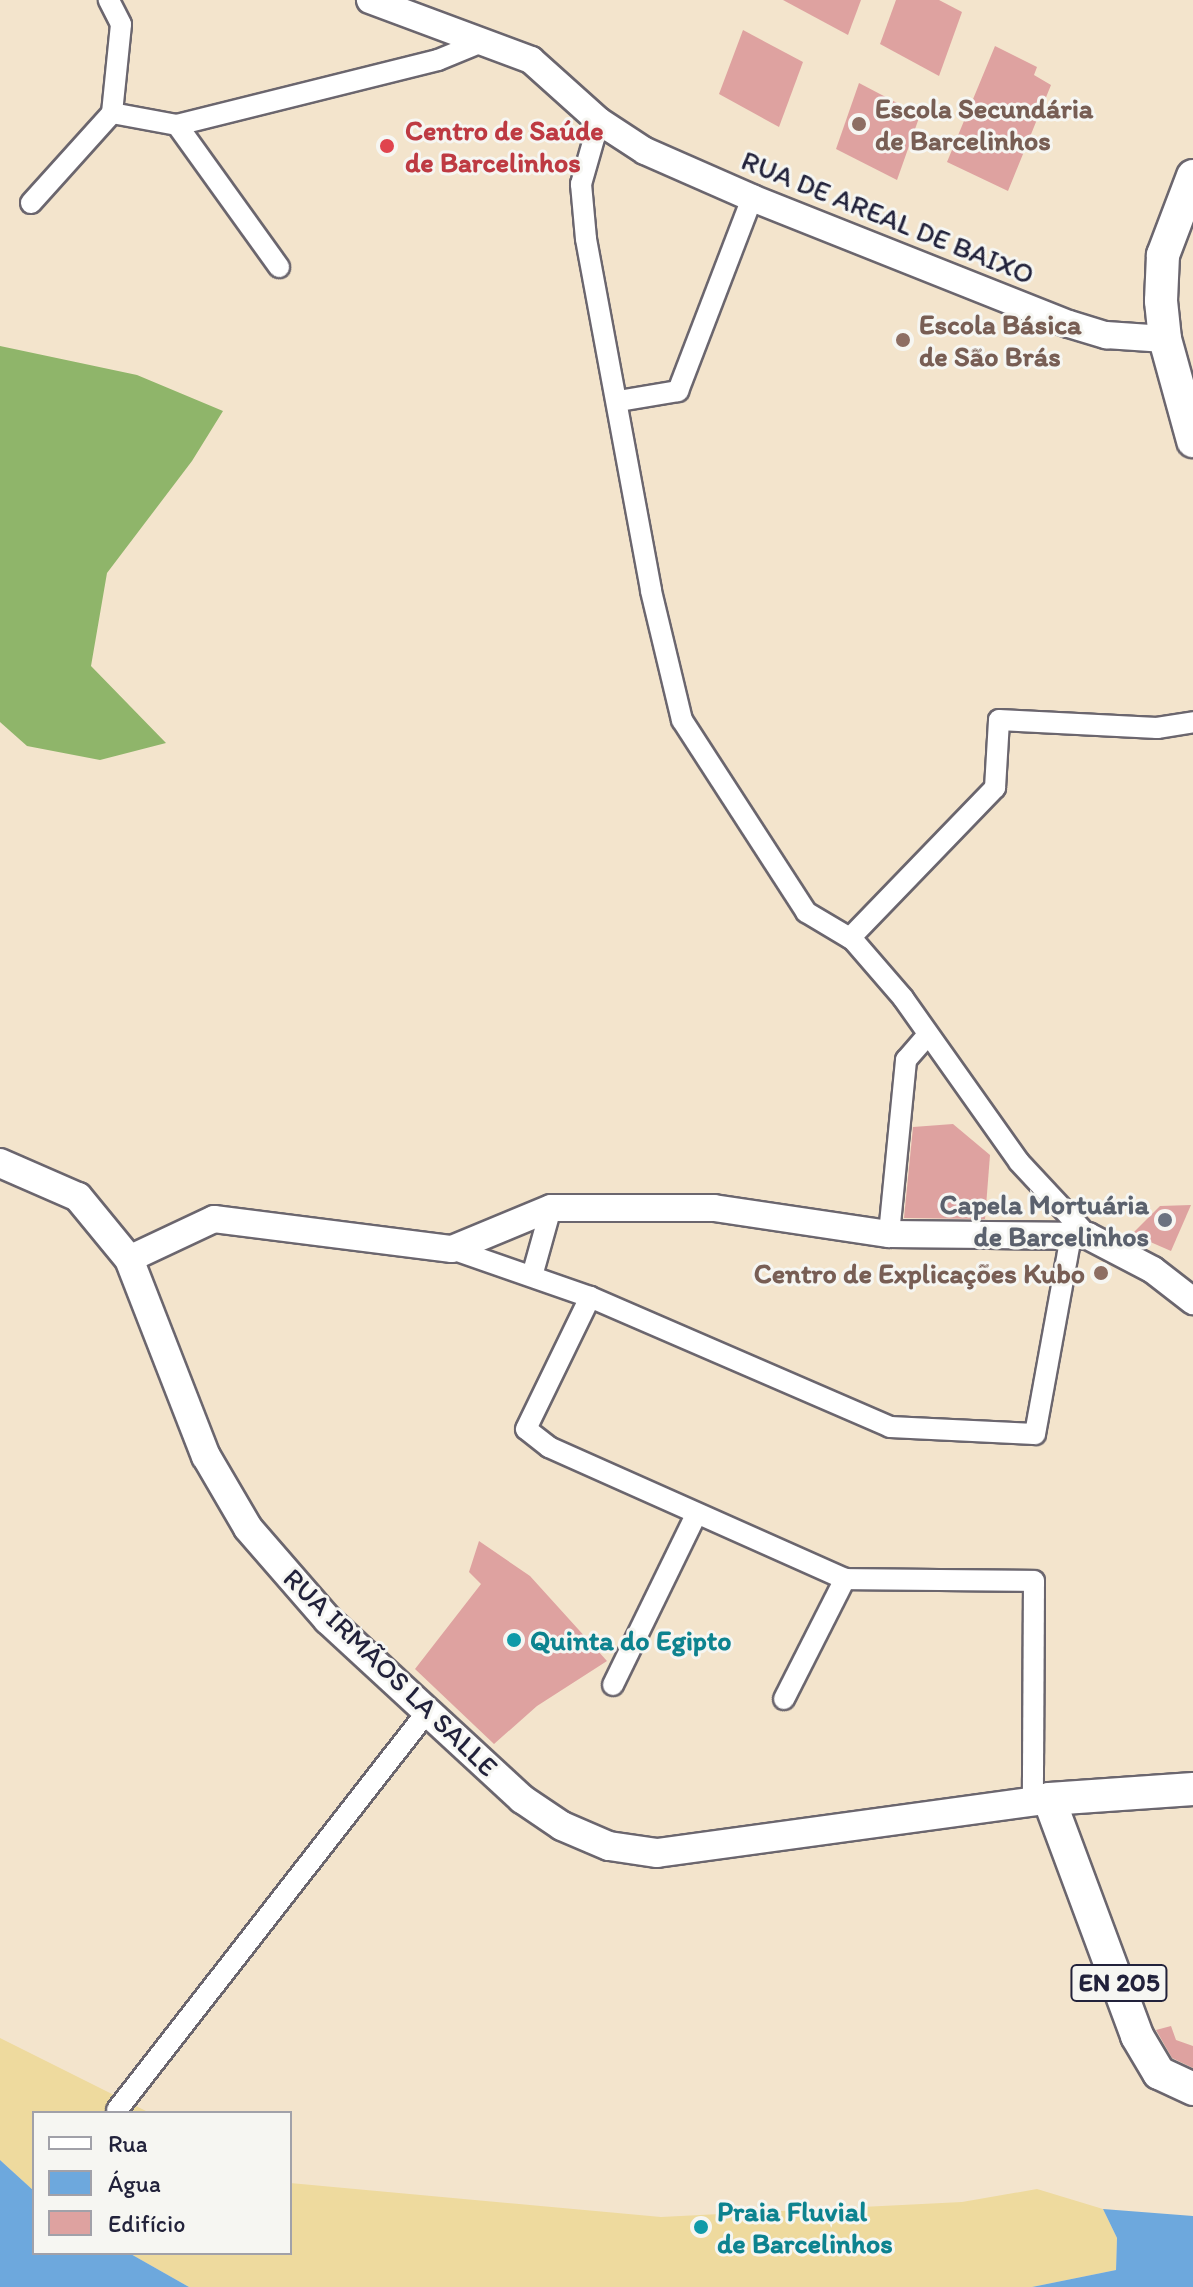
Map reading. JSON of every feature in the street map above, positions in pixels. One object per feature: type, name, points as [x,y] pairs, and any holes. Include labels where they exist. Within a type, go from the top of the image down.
[{"type":"main road","points":[[1193,176],[1163,255],[1165,339],[1193,441]]},
{"type":"main road","name":"RUA IRMÃOS LA SALLE","points":[[0,1163],[78,1197],[129,1259],[206,1456],[248,1528],[328,1620],[522,1799],[562,1826],[609,1846],[657,1853],[1041,1800]]},
{"type":"main road","points":[[1041,1800],[1193,1789]]},
{"type":"main road","name":"EN 205","points":[[1041,1800],[1137,2036],[1159,2073],[1193,2089]]},
{"type":"street","points":[[31,203],[112,113],[121,24],[109,0]]},
{"type":"street","name":"RUA DE AREAL DE BAIXO","points":[[370,0],[404,5],[548,71],[599,121],[645,151],[752,198],[1069,324],[1106,335],[1165,339]]},
{"type":"street","points":[[112,113],[177,125],[438,60],[484,41]]},
{"type":"street","points":[[599,121],[581,184],[582,210],[651,591],[682,720],[806,912],[850,938],[903,998],[926,1037],[1019,1162],[1079,1236]]},
{"type":"street","points":[[177,125],[279,267]]},
{"type":"street","points":[[619,401],[678,391],[752,198]]},
{"type":"street","points":[[850,938],[995,788],[999,720],[1157,728],[1193,722]]},
{"type":"street","points":[[889,1234],[906,1060],[926,1037]]},
{"type":"street","points":[[532,1276],[551,1208]]},
{"type":"street","points":[[452,1249],[551,1208],[714,1208],[889,1234],[1079,1236],[1153,1270],[1193,1301]]},
{"type":"street","points":[[129,1259],[214,1219],[452,1249],[590,1297],[890,1427],[1035,1434],[1079,1236]]},
{"type":"street","points":[[590,1297],[526,1429],[532,1439],[696,1515],[845,1579],[1034,1581],[1041,1800]]},
{"type":"street","points":[[613,1685],[696,1515]]},
{"type":"street","points":[[784,1699],[845,1579]]},
{"type":"street","points":[[117,2110],[427,1712]]},
{"type":"green space","points":[[0,346],[137,375],[223,411],[192,461],[107,573],[91,666],[166,743],[100,760],[27,746],[0,722]]},
{"type":"sand","points":[[0,2038],[146,2111],[32,2111],[32,2189],[0,2160]]},
{"type":"sand","name":"Praia Fluvial de Barcelinhos","points":[[292,2183],[661,2217],[962,2202],[1037,2189],[1103,2209],[1117,2238],[1116,2270],[1032,2287],[189,2287],[133,2255],[292,2255]]},
{"type":"water","points":[[0,2160],[32,2189],[32,2255],[133,2255],[189,2287],[0,2287]]},
{"type":"water","points":[[1103,2209],[1193,2216],[1193,2287],[1032,2287],[1116,2270],[1117,2238]]},
{"type":"building","points":[[783,0],[861,0],[848,35]]},
{"type":"building","points":[[896,0],[939,0],[962,12],[939,76],[880,44]]},
{"type":"building","points":[[743,30],[803,62],[779,127],[719,94]]},
{"type":"building","points":[[995,46],[1037,67],[1034,75],[1051,85],[1008,191],[947,162]]},
{"type":"building","points":[[859,83],[920,115],[897,180],[836,149]]},
{"type":"building","points":[[953,1124],[990,1155],[985,1219],[904,1218],[913,1127]]},
{"type":"building","name":"Capela Mortuária de Barcelinhos","points":[[1191,1205],[1171,1251],[1132,1234],[1160,1206]]},
{"type":"building","name":"Quinta do Egipto","points":[[479,1541],[530,1576],[607,1661],[537,1706],[494,1744],[415,1669],[481,1584],[469,1572]]},
{"type":"building","points":[[1171,2026],[1176,2040],[1193,2046],[1193,2068],[1172,2058],[1156,2030]]},
{"type":"place","name":"Escola Secundária de Barcelinhos","points":[[859,124]]},
{"type":"place","name":"Centro de Saúde de Barcelinhos","points":[[387,146]]},
{"type":"place","name":"Escola Básica de São Brás","points":[[903,340]]},
{"type":"place","name":"Capela Mortuária de Barcelinhos","points":[[1165,1220]]},
{"type":"place","name":"Centro de Explicações Kubo","points":[[1101,1273]]},
{"type":"place","name":"Quinta do Egipto","points":[[514,1640]]},
{"type":"place","name":"Praia Fluvial de Barcelinhos","points":[[701,2227]]}]
